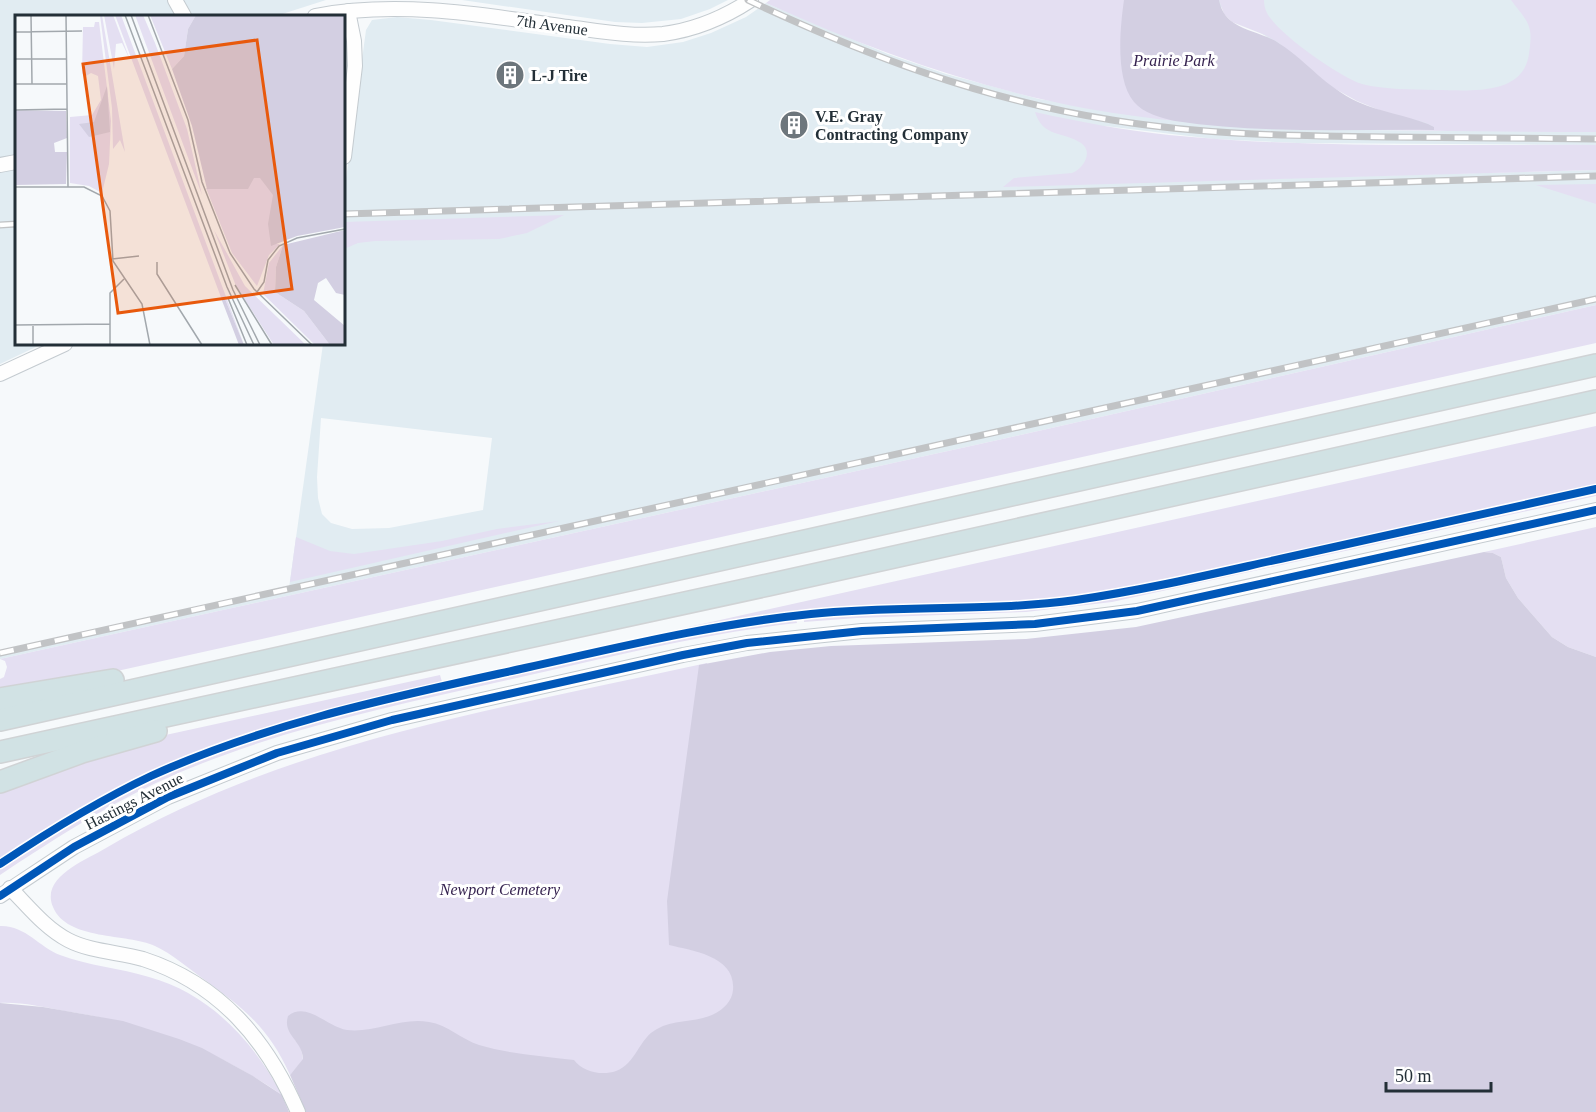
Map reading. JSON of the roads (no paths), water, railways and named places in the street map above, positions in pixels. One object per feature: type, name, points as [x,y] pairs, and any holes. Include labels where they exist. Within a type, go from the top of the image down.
[{"type":"highway","points":[[0,720],[1596,365]]},
{"type":"highway","points":[[0,752],[1596,401]]},
{"type":"highway","points":[[0,699],[182,667],[417,615],[587,588]]},
{"type":"highway","points":[[0,782],[109,744],[248,709],[275,693]]},
{"type":"street","points":[[175,0],[183,15]]},
{"type":"street","name":"7th Avenue","points":[[322,15],[384,6],[423,7],[614,33],[648,35],[671,33],[696,27],[751,1]]},
{"type":"street","points":[[345,149],[355,66],[354,41],[348,11]]},
{"type":"street","points":[[0,165],[15,162]]},
{"type":"street","points":[[0,374],[63,345]]},
{"type":"street","name":"Hastings Avenue","points":[[5,892],[88,838],[168,797],[277,753],[392,720],[747,643],[852,632],[1035,624],[1137,611],[1596,510]]},
{"type":"street","points":[[5,892],[68,940],[156,964],[184,977],[208,993],[239,1020],[268,1054],[287,1086],[298,1112]]},
{"type":"railway","points":[[748,0],[836,39],[925,73],[1017,101],[1112,120],[1180,129],[1284,135],[1596,139]]},
{"type":"railway","points":[[345,214],[1596,176]]},
{"type":"railway","points":[[0,225],[15,224]]},
{"type":"railway","points":[[0,653],[1596,299]]},
{"type":"place","name":"L-J Tire","points":[[510,75]]},
{"type":"place","name":"V.E. Gray Contracting Company","points":[[794,125]]},
{"type":"park label","name":"Prairie Park","points":[[1174,60]]},
{"type":"park label","name":"Newport Cemetery","points":[[500,889]]}]
